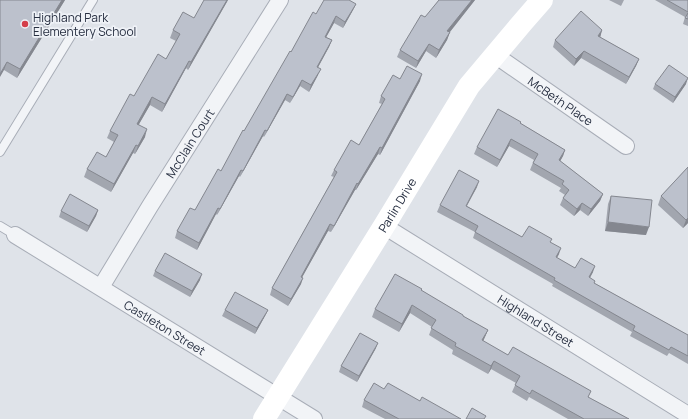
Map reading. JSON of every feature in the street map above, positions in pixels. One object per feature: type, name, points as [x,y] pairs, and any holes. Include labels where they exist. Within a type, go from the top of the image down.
[{"type":"street","name":"McClain Court","points":[[101,287],[150,206],[280,0]]},
{"type":"street","name":"Parlin Drive","points":[[264,419],[469,86],[542,0]]},
{"type":"street","name":"McBeth Place","points":[[495,55],[626,146]]},
{"type":"street","name":"Highland Street","points":[[384,226],[688,415]]},
{"type":"street","name":"Castleton Street","points":[[15,235],[314,419]]},
{"type":"lane","points":[[0,152],[94,0]]},
{"type":"lane","points":[[0,226],[15,235]]},
{"type":"building","name":"Highland Park Elementery School","points":[[0,0],[62,0],[20,69],[7,62],[0,74]]},
{"type":"building","points":[[204,0],[227,0],[191,62],[189,61],[165,104],[152,97],[137,124],[147,129],[138,146],[136,145],[114,184],[87,169],[97,152],[106,157],[118,135],[110,131],[130,94],[134,96],[158,54],[166,59],[180,34],[173,30],[183,12],[194,18]]},
{"type":"building","points":[[324,0],[349,0],[356,4],[345,22],[336,16],[325,37],[332,40],[317,67],[321,69],[311,85],[302,80],[293,97],[287,94],[267,131],[265,130],[243,171],[241,170],[220,209],[218,208],[199,243],[177,231],[190,208],[195,210],[218,169],[221,171],[243,130],[244,131],[290,51],[291,52],[313,12],[316,14]]},
{"type":"building","points":[[439,0],[472,0],[447,31],[450,32],[439,50],[429,44],[418,61],[400,50],[421,15],[425,17]]},
{"type":"building","points":[[667,0],[688,0],[688,12]]},
{"type":"building","points":[[581,11],[602,30],[598,36],[639,59],[629,77],[584,51],[576,59],[555,40]]},
{"type":"building","points":[[669,65],[688,78],[675,97],[655,84]]},
{"type":"building","points":[[407,66],[422,74],[382,148],[380,147],[358,184],[357,183],[334,226],[330,224],[301,277],[303,278],[291,299],[272,288],[337,172],[334,170],[351,140],[359,145],[385,99],[381,96],[393,75],[400,79]]},
{"type":"building","points":[[498,109],[565,150],[559,160],[603,194],[591,209],[582,203],[577,209],[563,198],[569,190],[562,184],[564,181],[533,163],[538,154],[511,139],[500,160],[477,147]]},
{"type":"building","points":[[688,167],[688,218],[686,220],[661,196]]},
{"type":"building","points":[[459,170],[479,181],[466,206],[522,237],[529,226],[552,239],[550,242],[561,248],[556,257],[575,268],[581,258],[595,266],[589,277],[595,281],[594,283],[688,335],[688,356],[671,347],[669,350],[633,330],[635,326],[554,280],[555,278],[475,232],[478,226],[440,205]]},
{"type":"building","points":[[70,194],[98,210],[89,226],[61,211]]},
{"type":"building","points":[[611,196],[652,200],[649,227],[608,222]]},
{"type":"building","points":[[165,253],[202,274],[192,291],[155,271]]},
{"type":"building","points":[[395,274],[488,330],[482,340],[508,355],[513,347],[591,391],[588,397],[629,419],[584,419],[532,390],[530,394],[515,385],[520,376],[494,361],[491,366],[455,346],[456,343],[431,328],[436,320],[412,305],[402,324],[375,309]]},
{"type":"building","points":[[235,292],[268,310],[257,328],[225,310]]},
{"type":"building","points":[[360,333],[378,343],[359,376],[341,366]]},
{"type":"building","points":[[374,383],[384,389],[388,383],[420,401],[422,397],[461,419],[399,419],[364,400]]},
{"type":"building","points":[[472,408],[486,416],[484,419],[466,419]]},
{"type":"place","name":"Highland Park Elementery School","points":[[25,24]]}]
